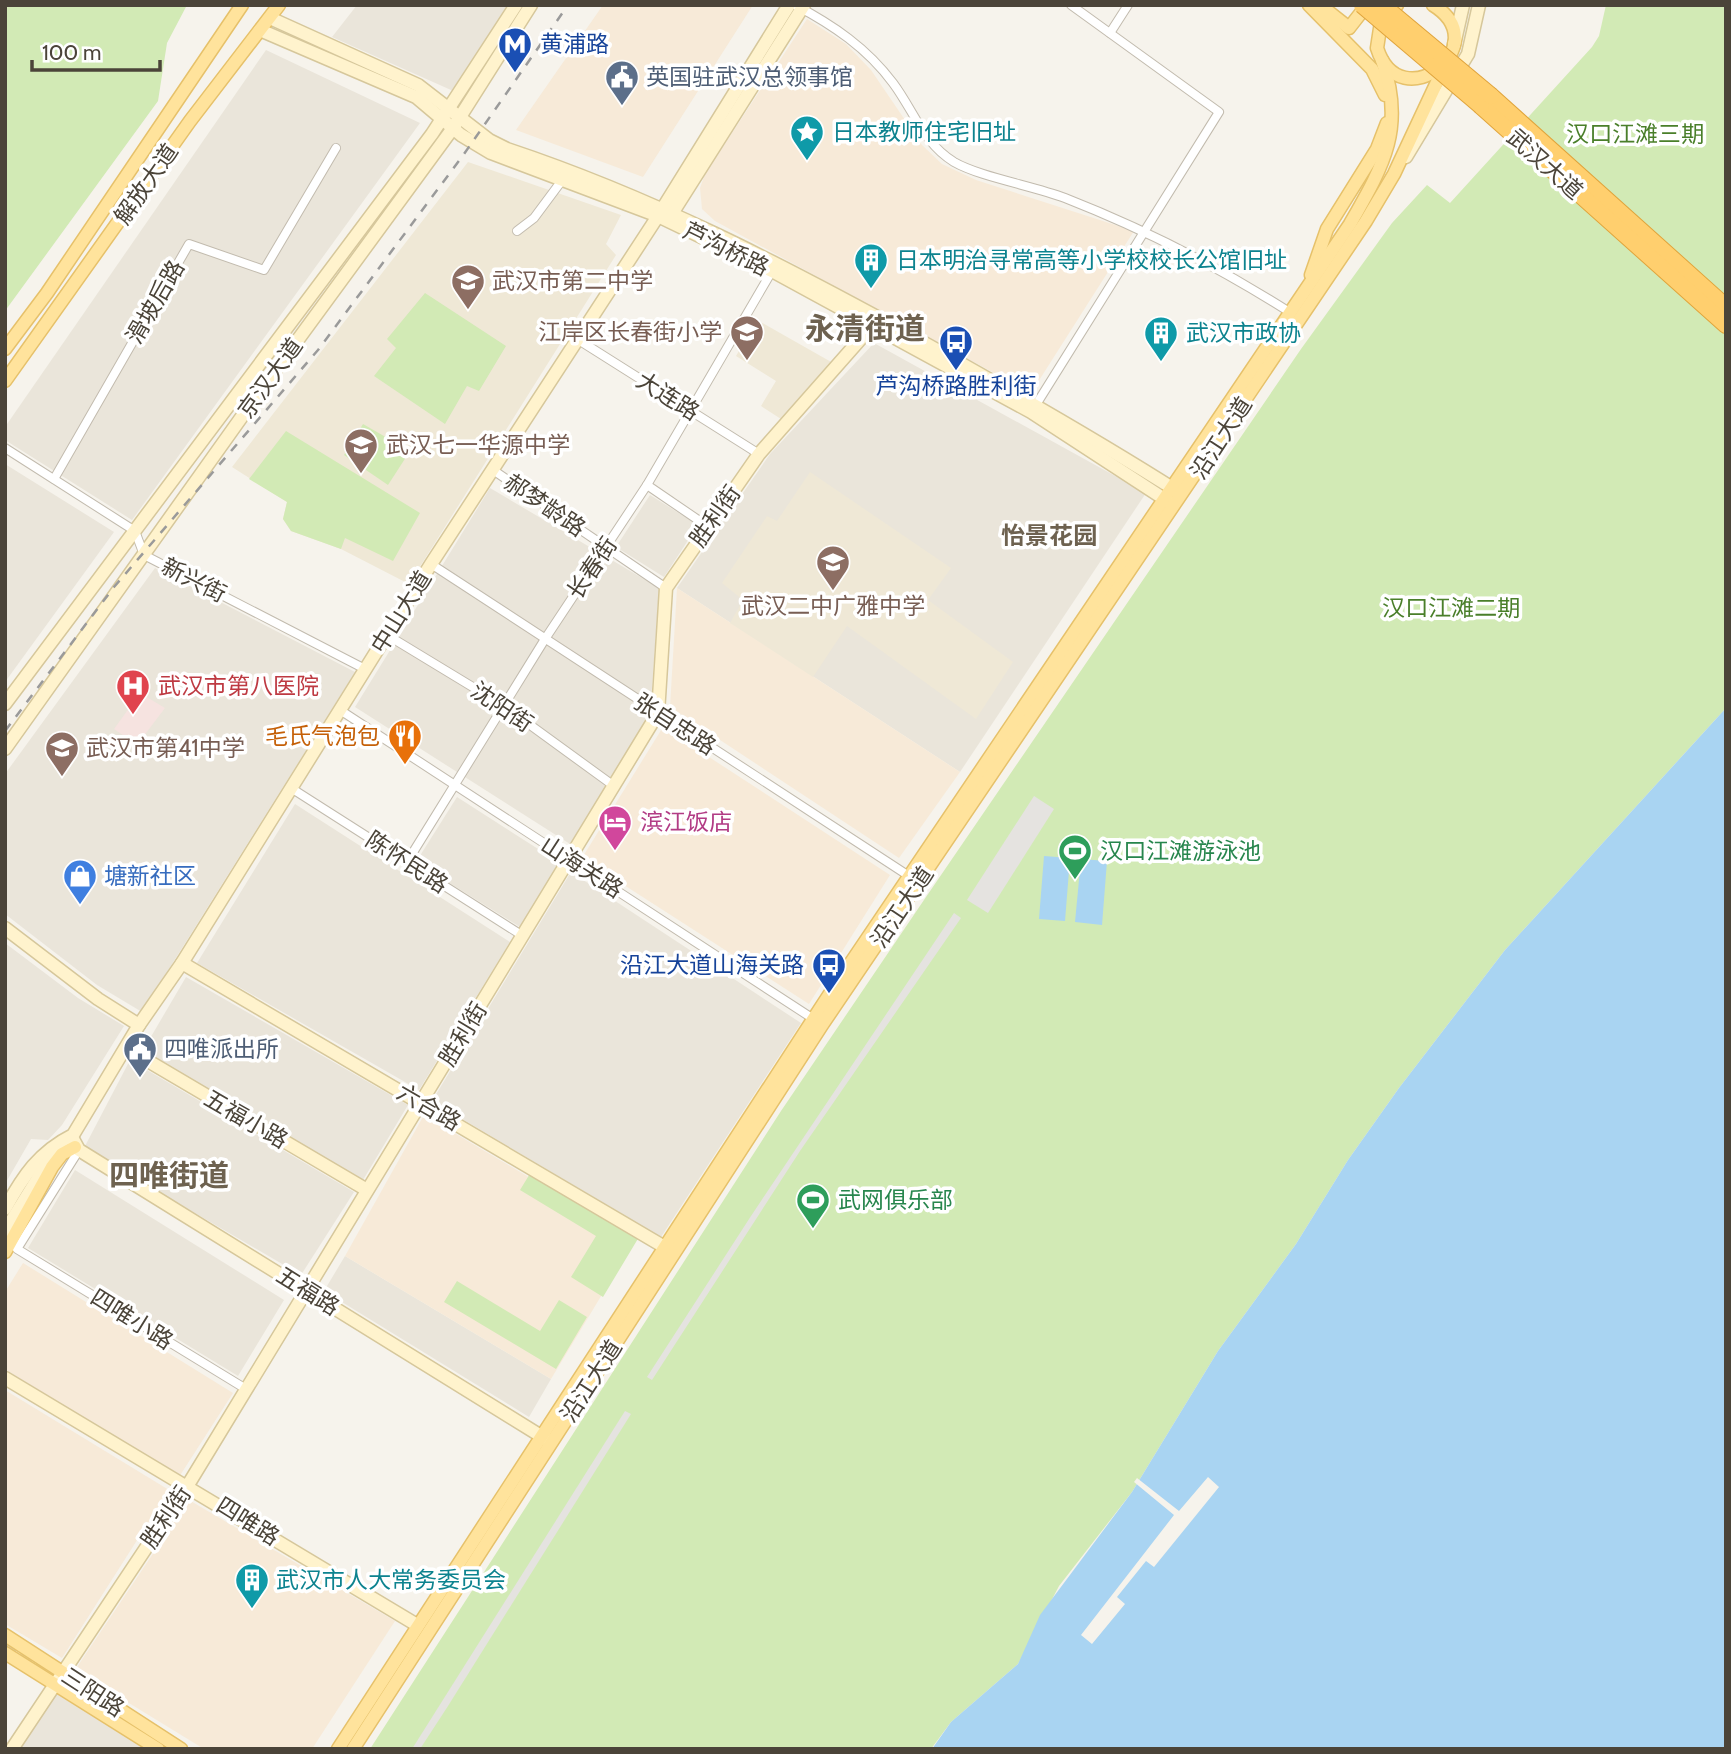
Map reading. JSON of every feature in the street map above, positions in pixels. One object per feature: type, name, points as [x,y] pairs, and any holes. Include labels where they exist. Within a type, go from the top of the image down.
[{"type":"highway","name":"武汉大道","points":[[1378,6],[1491,96],[1726,307]]},
{"type":"highway","name":"武汉大道","points":[[1378,6],[1481,106],[1726,326]]},
{"type":"main road","name":"解放大道","points":[[5,349],[47,293],[242,5]]},
{"type":"main road","name":"解放大道","points":[[5,383],[190,121],[279,5]]},
{"type":"main road","name":"京汉大道","points":[[5,704],[444,112],[516,5]]},
{"type":"main road","name":"京汉大道","points":[[5,749],[456,123],[531,5]]},
{"type":"main road","points":[[1309,5],[1372,69],[1381,84],[1389,117]]},
{"type":"main road","points":[[1320,5],[1349,28],[1378,6]]},
{"type":"main road","points":[[1433,5],[1444,14],[1451,25],[1454,45]]},
{"type":"main road","points":[[1454,45],[1463,5]]},
{"type":"main road","points":[[1394,174],[1468,54],[1479,5]]},
{"type":"main road","name":"中山大道","points":[[5,1231],[52,1154],[75,1144],[139,1025],[182,963],[431,564],[578,339],[664,214],[798,6]]},
{"type":"main road","name":"沿江大道","points":[[1174,497],[1350,224],[1382,167],[1391,136],[1393,102],[1377,34],[1381,22],[1378,6]]},
{"type":"main road","name":"芦沟桥路","points":[[270,18],[418,85],[491,153],[664,214],[877,322]]},
{"type":"main road","name":"芦沟桥路","points":[[260,30],[416,97],[444,112]]},
{"type":"main road","name":"沿江大道","points":[[353,1749],[546,1439],[818,1022],[1174,497],[1366,221],[1394,174],[1454,45]]},
{"type":"main road","points":[[1382,60],[1397,74],[1410,78],[1430,76],[1446,64]]},
{"type":"main road","points":[[1306,291],[1326,229],[1377,149],[1393,102]]},
{"type":"main road","name":"芦沟桥路","points":[[456,123],[506,149],[791,270],[877,322],[1034,408],[1174,497]]},
{"type":"main road","name":"胜利街","points":[[12,1749],[188,1485],[658,713],[666,587],[759,454],[877,322]]},
{"type":"main road","points":[[5,928],[98,999],[139,1025]]},
{"type":"main road","name":"六合路","points":[[182,963],[669,1250]]},
{"type":"main road","name":"五福小路","points":[[126,1048],[367,1191]]},
{"type":"main road","name":"中山大道","points":[[5,1209],[38,1158],[55,1144],[75,1144]]},
{"type":"main road","points":[[11,1250],[52,1167],[62,1154],[75,1144]]},
{"type":"main road","name":"五福路","points":[[75,1144],[546,1439]]},
{"type":"main road","name":"四唯路","points":[[5,1378],[188,1485],[417,1625]]},
{"type":"main road","name":"沿江大道","points":[[338,1749],[417,1625],[546,1439]]},
{"type":"main road","name":"三阳路","points":[[5,1635],[181,1749]]},
{"type":"main road","name":"三阳路","points":[[5,1653],[158,1749]]},
{"type":"street","points":[[1034,408],[1219,112],[1071,5]]},
{"type":"street","points":[[1110,33],[1128,5]]},
{"type":"street","points":[[798,6],[861,46],[894,83],[928,141],[955,163],[1063,197],[1145,231],[1211,264],[1291,313]]},
{"type":"street","name":"滑坡后路","points":[[54,479],[189,244],[264,270],[336,148]]},
{"type":"street","points":[[517,231],[534,218],[563,179]]},
{"type":"street","name":"长春街","points":[[407,862],[457,786],[545,639],[647,485],[772,271]]},
{"type":"street","name":"大连路","points":[[578,339],[759,454]]},
{"type":"street","points":[[5,448],[135,531]]},
{"type":"street","name":"郝梦龄路","points":[[493,470],[666,587]]},
{"type":"street","points":[[647,485],[707,526]]},
{"type":"street","name":"新兴街","points":[[135,531],[144,555],[365,669]]},
{"type":"street","name":"张自忠路","points":[[431,564],[914,879]]},
{"type":"street","name":"沈阳街","points":[[387,635],[504,706],[614,786]]},
{"type":"street","name":"山海关路","points":[[340,710],[818,1022]]},
{"type":"street","name":"陈怀民路","points":[[291,788],[523,936]]},
{"type":"street","name":"四唯小路","points":[[11,1250],[246,1389]]},
{"type":"shaded area","points":[[357,5],[521,5],[460,94],[332,37]]},
{"type":"shaded area","points":[[603,5],[753,5],[643,177],[516,130]]},
{"type":"shaded area","points":[[807,19],[846,44],[871,70],[922,145],[942,164],[976,180],[1134,231],[1031,393],[715,221],[702,209],[700,188],[705,174]]},
{"type":"shaded area","points":[[266,50],[420,123],[132,520],[5,440],[5,427]]},
{"type":"shaded area","name":"武汉市第二中学","points":[[468,162],[621,215],[606,244],[616,255],[409,584],[341,549],[291,531],[283,519],[287,502],[232,467]]},
{"type":"shaded area","points":[[757,320],[833,363],[781,419],[761,406],[776,381],[736,356]]},
{"type":"shaded area","points":[[874,343],[1146,493],[960,772],[677,588],[770,454]]},
{"type":"shaded area","points":[[5,464],[114,532],[5,682]]},
{"type":"shaded area","name":"武汉二中广雅中学","points":[[810,472],[951,568],[928,600],[1013,662],[976,719],[847,626],[813,677],[730,623],[743,600],[722,583],[767,516],[777,521]]},
{"type":"shaded area","points":[[490,488],[659,588],[650,716],[570,844],[355,707]]},
{"type":"shaded area","points":[[650,495],[698,525],[664,577],[616,547]]},
{"type":"shaded area","points":[[155,568],[355,672],[142,1012],[97,985],[5,914],[5,774]]},
{"type":"shaded area","points":[[677,588],[960,772],[899,858],[670,707]]},
{"type":"shaded area","points":[[140,693],[165,708],[137,745],[114,729]]},
{"type":"shaded area","points":[[663,727],[890,875],[809,1004],[582,858]]},
{"type":"shaded area","points":[[1034,796],[1054,809],[988,913],[967,900]]},
{"type":"shaded area","points":[[457,797],[560,863],[520,927],[416,862]]},
{"type":"shaded area","points":[[295,804],[510,942],[419,1090],[197,963]]},
{"type":"shaded area","points":[[571,872],[801,1023],[661,1237],[432,1101]]},
{"type":"shaded area","points":[[954,913],[961,918],[800,1151],[652,1380],[647,1377],[751,1216]]},
{"type":"shaded area","points":[[5,943],[78,998],[124,1026],[62,1125],[48,1140],[31,1139],[5,1184]]},
{"type":"shaded area","points":[[186,977],[408,1105],[363,1180],[142,1052]]},
{"type":"shaded area","points":[[130,1060],[354,1192],[301,1275],[84,1148]]},
{"type":"shaded area","points":[[424,1115],[635,1240],[551,1379],[345,1256]]},
{"type":"shaded area","points":[[75,1170],[284,1300],[238,1376],[28,1248]]},
{"type":"shaded area","points":[[345,1256],[551,1379],[529,1417],[324,1291]]},
{"type":"shaded area","points":[[23,1263],[233,1393],[179,1477],[5,1369],[5,1292]]},
{"type":"shaded area","points":[[5,1390],[169,1490],[62,1658],[5,1624]]},
{"type":"shaded area","points":[[625,1411],[631,1414],[448,1706],[420,1749],[412,1749]]},
{"type":"shaded area","points":[[189,1500],[395,1621],[312,1749],[204,1749],[75,1670]]},
{"type":"shaded area","points":[[57,1692],[146,1749],[19,1749]]},
{"type":"green space","points":[[5,5],[187,5],[167,43],[158,101],[5,311]]},
{"type":"green space","name":"汉口江滩二期","points":[[1606,5],[1726,5],[1726,708],[1505,950],[1399,1088],[1348,1160],[1296,1244],[1218,1351],[1132,1492],[1059,1586],[1018,1664],[951,1722],[931,1749],[370,1749],[781,1111],[1301,349],[1392,223],[1427,185],[1450,203],[1592,47],[1599,36]]},
{"type":"green space","points":[[425,293],[506,346],[479,391],[467,386],[445,424],[374,376],[396,348],[387,339]]},
{"type":"green space","points":[[363,424],[410,451],[388,485],[344,455]]},
{"type":"green space","points":[[286,431],[420,513],[393,561],[345,538],[341,549],[291,531],[283,519],[287,502],[249,479]]},
{"type":"green space","points":[[531,1172],[639,1237],[603,1297],[571,1277],[596,1236],[520,1190]]},
{"type":"green space","points":[[457,1281],[540,1331],[559,1300],[587,1317],[556,1369],[444,1302]]},
{"type":"water","points":[[1726,708],[1726,1749],[932,1749],[951,1722],[1018,1664],[1040,1615],[1132,1492],[1218,1351],[1296,1244],[1348,1160],[1399,1088],[1505,950]]},
{"type":"water","points":[[1044,856],[1070,858],[1065,921],[1039,919]]},
{"type":"water","points":[[1081,859],[1107,861],[1102,925],[1075,922]]},
{"type":"pier","points":[[1208,1477],[1219,1487],[1154,1567],[1146,1561],[1117,1597],[1125,1604],[1092,1644],[1081,1635],[1174,1515],[1134,1482],[1137,1478],[1179,1511]]},
{"type":"tunnel","points":[[5,1646],[145,1733]]},
{"type":"railway","points":[[5,731],[114,587],[318,350],[464,154],[568,5]]},
{"type":"place","name":"黄浦路","points":[[515,74]]},
{"type":"place","name":"英国驻武汉总领事馆","points":[[622,107]]},
{"type":"place","name":"日本教师住宅旧址","points":[[807,162]]},
{"type":"place","name":"日本明治寻常高等小学校校长公馆旧址","points":[[871,290]]},
{"type":"place","name":"武汉市第二中学","points":[[468,311]]},
{"type":"place","name":"江岸区长春街小学","points":[[747,362]]},
{"type":"place","name":"武汉市政协","points":[[1161,363]]},
{"type":"place","name":"芦沟桥路胜利街","points":[[956,372]]},
{"type":"place","name":"武汉七一华源中学","points":[[361,475]]},
{"type":"place","name":"武汉二中广雅中学","points":[[833,592]]},
{"type":"place","name":"武汉市第八医院","points":[[133,716]]},
{"type":"place","name":"毛氏气泡包","points":[[405,766]]},
{"type":"place","name":"武汉市第41中学","points":[[62,778]]},
{"type":"place","name":"滨江饭店","points":[[615,852]]},
{"type":"place","name":"汉口江滩游泳池","points":[[1075,881]]},
{"type":"place","name":"塘新社区","points":[[80,906]]},
{"type":"place","name":"沿江大道山海关路","points":[[829,995]]},
{"type":"place","name":"四唯派出所","points":[[140,1079]]},
{"type":"place","name":"武网俱乐部","points":[[813,1230]]},
{"type":"place","name":"武汉市人大常务委员会","points":[[252,1610]]},
{"type":"district","name":"永清街道","points":[[865,328]]},
{"type":"district","name":"怡景花园","points":[[1049,535]]},
{"type":"district","name":"四唯街道","points":[[169,1175]]},
{"type":"park label","name":"汉口江滩三期","points":[[1635,134]]}]
